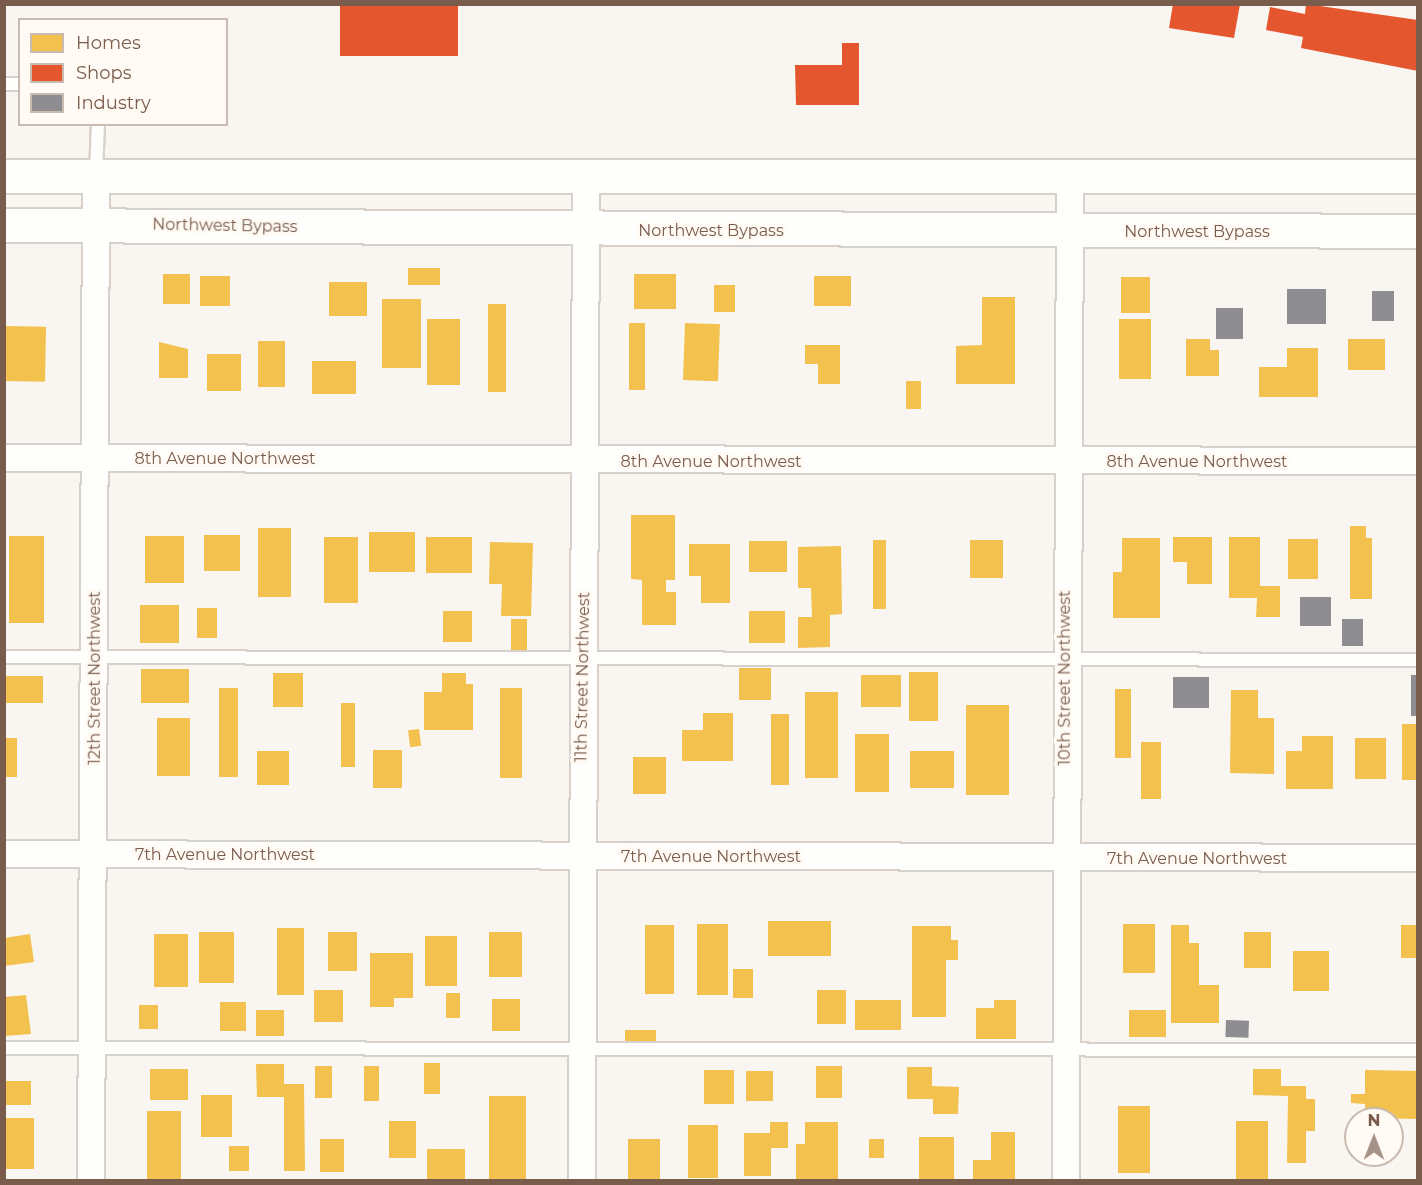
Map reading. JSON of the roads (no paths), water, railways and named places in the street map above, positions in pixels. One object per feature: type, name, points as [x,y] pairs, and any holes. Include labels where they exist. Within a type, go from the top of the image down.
[{"type":"main road","points":[[4,176],[586,174],[1418,176]]},
{"type":"main road","name":"Northwest Bypass","points":[[4,225],[1069,233],[1418,231]]},
{"type":"street","name":"11th Street Northwest","points":[[582,1180],[581,855],[586,174]]},
{"type":"street","name":"10th Street Northwest","points":[[1066,1180],[1065,462],[1070,175]]},
{"type":"street","name":"12th Street Northwest","points":[[92,1180],[96,176]]},
{"type":"street","name":"8th Avenue Northwest","points":[[4,458],[585,462],[1418,461]]},
{"type":"street","name":"7th Avenue Northwest","points":[[4,854],[581,855],[1065,860],[1418,858]]},
{"type":"lane","points":[[96,176],[98,126]]},
{"type":"lane","points":[[4,657],[1065,657],[1418,660]]},
{"type":"lane","points":[[4,1048],[1066,1047],[1418,1050]]}]
